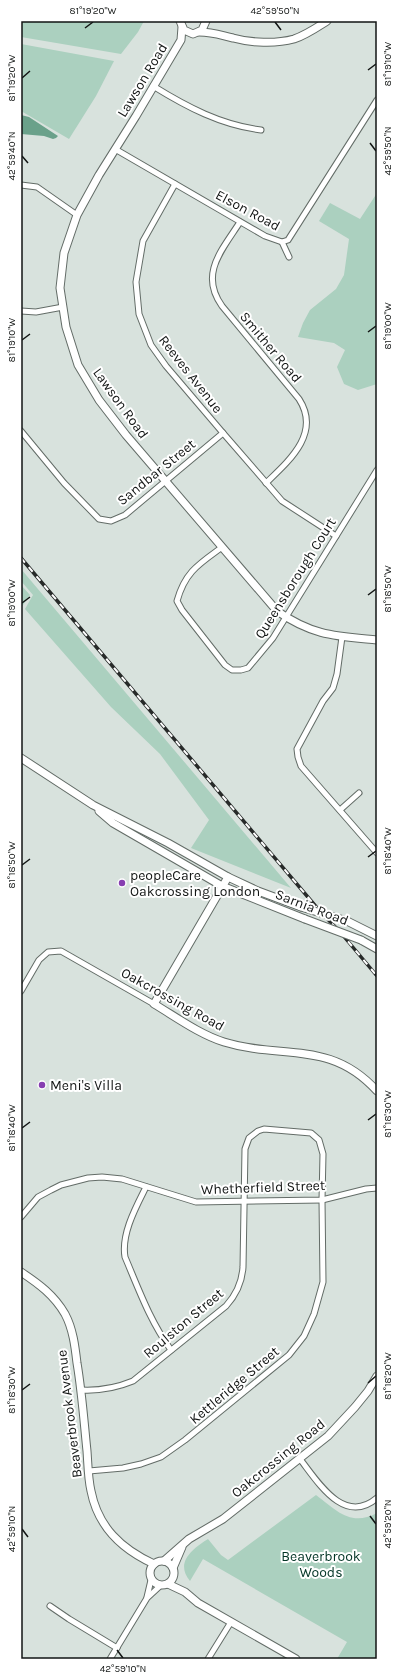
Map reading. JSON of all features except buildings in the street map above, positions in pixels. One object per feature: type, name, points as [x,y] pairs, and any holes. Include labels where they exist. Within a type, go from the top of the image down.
[{"type":"street","points":[[206,21],[214,32]]},
{"type":"street","points":[[196,33],[204,28],[206,21]]},
{"type":"street","points":[[181,24],[186,32],[214,32],[253,42],[281,41],[300,36],[326,21]]},
{"type":"street","name":"Lawson Road","points":[[181,24],[181,40],[77,215],[64,253],[60,288],[71,346],[81,371],[103,406],[126,436],[166,481],[221,548],[278,611],[304,628],[322,634],[377,640]]},
{"type":"street","name":"Lawson Road","points":[[181,40],[196,33]]},
{"type":"street","points":[[153,86],[197,112],[226,123],[260,130]]},
{"type":"street","name":"Elson Road","points":[[115,149],[265,236],[282,242],[288,240],[377,100]]},
{"type":"street","name":"Reeves Avenue","points":[[175,184],[143,241],[136,282],[139,314],[151,345],[166,366],[222,433],[282,501],[336,536]]},
{"type":"street","points":[[21,185],[37,187],[77,215]]},
{"type":"street","name":"Smither Road","points":[[240,222],[215,262],[212,289],[222,306],[299,399],[305,409],[308,424],[303,439],[288,461],[266,482]]},
{"type":"street","points":[[282,242],[289,257]]},
{"type":"street","points":[[21,310],[36,312],[63,307]]},
{"type":"street","name":"Sandbar Street","points":[[21,431],[64,484],[99,519],[112,521],[126,515],[222,433]]},
{"type":"street","name":"Queensborough Court","points":[[221,548],[195,567],[180,588],[176,601],[225,665],[232,670],[241,670],[248,668],[273,638],[287,618],[377,470]]},
{"type":"street","points":[[342,637],[337,674],[333,688],[323,701],[297,748],[298,757],[302,766],[377,853]]},
{"type":"street","name":"Sarnia Road","points":[[21,758],[93,805],[168,843],[228,877],[258,891],[347,921],[377,936]]},
{"type":"street","points":[[340,810],[359,793]]},
{"type":"street","name":"Sarnia Road","points":[[93,805],[112,822],[222,886],[361,940],[377,950]]},
{"type":"street","points":[[154,1004],[228,877]]},
{"type":"street","name":"Oakcrossing Road","points":[[21,991],[39,960],[48,952],[61,951],[205,1035],[223,1042],[253,1049],[318,1055],[336,1060],[356,1071],[377,1091]]},
{"type":"street","name":"Kettleridge Street","points":[[89,1471],[123,1468],[161,1457],[213,1418],[289,1355],[304,1336],[314,1314],[323,1282],[323,1154],[319,1140],[311,1133],[269,1129],[258,1131],[249,1138],[244,1149],[244,1201]]},
{"type":"street","name":"Whetherfield Street","points":[[21,1217],[38,1197],[61,1185],[88,1178],[102,1177],[122,1179],[196,1202],[322,1200],[366,1189],[377,1188]]},
{"type":"street","points":[[146,1187],[126,1236],[124,1249],[125,1257],[150,1317],[158,1332],[171,1350]]},
{"type":"street","name":"Roulston Street","points":[[81,1390],[101,1390],[119,1387],[132,1381],[226,1306],[236,1293],[242,1276],[244,1201]]},
{"type":"street","name":"Beaverbrook Avenue","points":[[21,1272],[48,1291],[65,1314],[72,1329],[81,1390],[91,1491],[104,1524],[112,1536],[124,1547],[152,1567]]},
{"type":"street","name":"Oakcrossing Road","points":[[164,1561],[197,1533],[223,1519],[300,1459],[342,1422],[368,1391],[377,1376]]},
{"type":"street","points":[[300,1459],[322,1486],[342,1505],[353,1507],[364,1506],[377,1498]]},
{"type":"street","name":"Oakcrossing Road","points":[[173,1572],[183,1545]]},
{"type":"street","points":[[147,1598],[152,1567],[164,1561],[169,1562],[185,1592]]},
{"type":"street","points":[[110,1659],[147,1598],[160,1586],[168,1584],[172,1580],[173,1572]]},
{"type":"street","points":[[151,1580],[160,1586]]},
{"type":"street","points":[[168,1584],[185,1592],[198,1603],[296,1659]]},
{"type":"street","points":[[50,1606],[117,1648]]},
{"type":"street","points":[[208,1659],[231,1622]]},
{"type":"green space","points":[[21,21],[144,21],[138,32],[121,54],[21,37]]},
{"type":"green space","points":[[21,44],[114,61],[96,96],[69,139],[21,111]]},
{"type":"green space","points":[[377,193],[377,384],[358,390],[344,384],[337,367],[345,350],[334,343],[298,337],[310,310],[336,289],[344,275],[349,239],[319,221],[330,203],[360,219]]},
{"type":"green space","points":[[21,569],[291,888],[191,848],[209,820],[160,754],[111,707],[25,609],[33,595],[21,581]]},
{"type":"green space","points":[[21,585],[30,595],[21,608]]},
{"type":"green space","name":"Beaverbrook Woods","points":[[316,1495],[338,1511],[352,1518],[368,1517],[377,1513],[377,1659],[337,1659],[347,1642],[203,1559],[190,1581],[186,1574],[184,1568],[188,1556],[192,1551],[208,1539],[221,1555],[228,1560]]},
{"type":"shaded area","points":[[21,115],[29,117],[58,136],[53,139],[44,136],[21,134]]},
{"type":"railway","points":[[21,558],[318,909],[341,933],[377,976]]},
{"type":"place","name":"peopleCare Oakcrossing London","points":[[122,883]]},
{"type":"place","name":"Meni's Villa","points":[[42,1085]]}]
